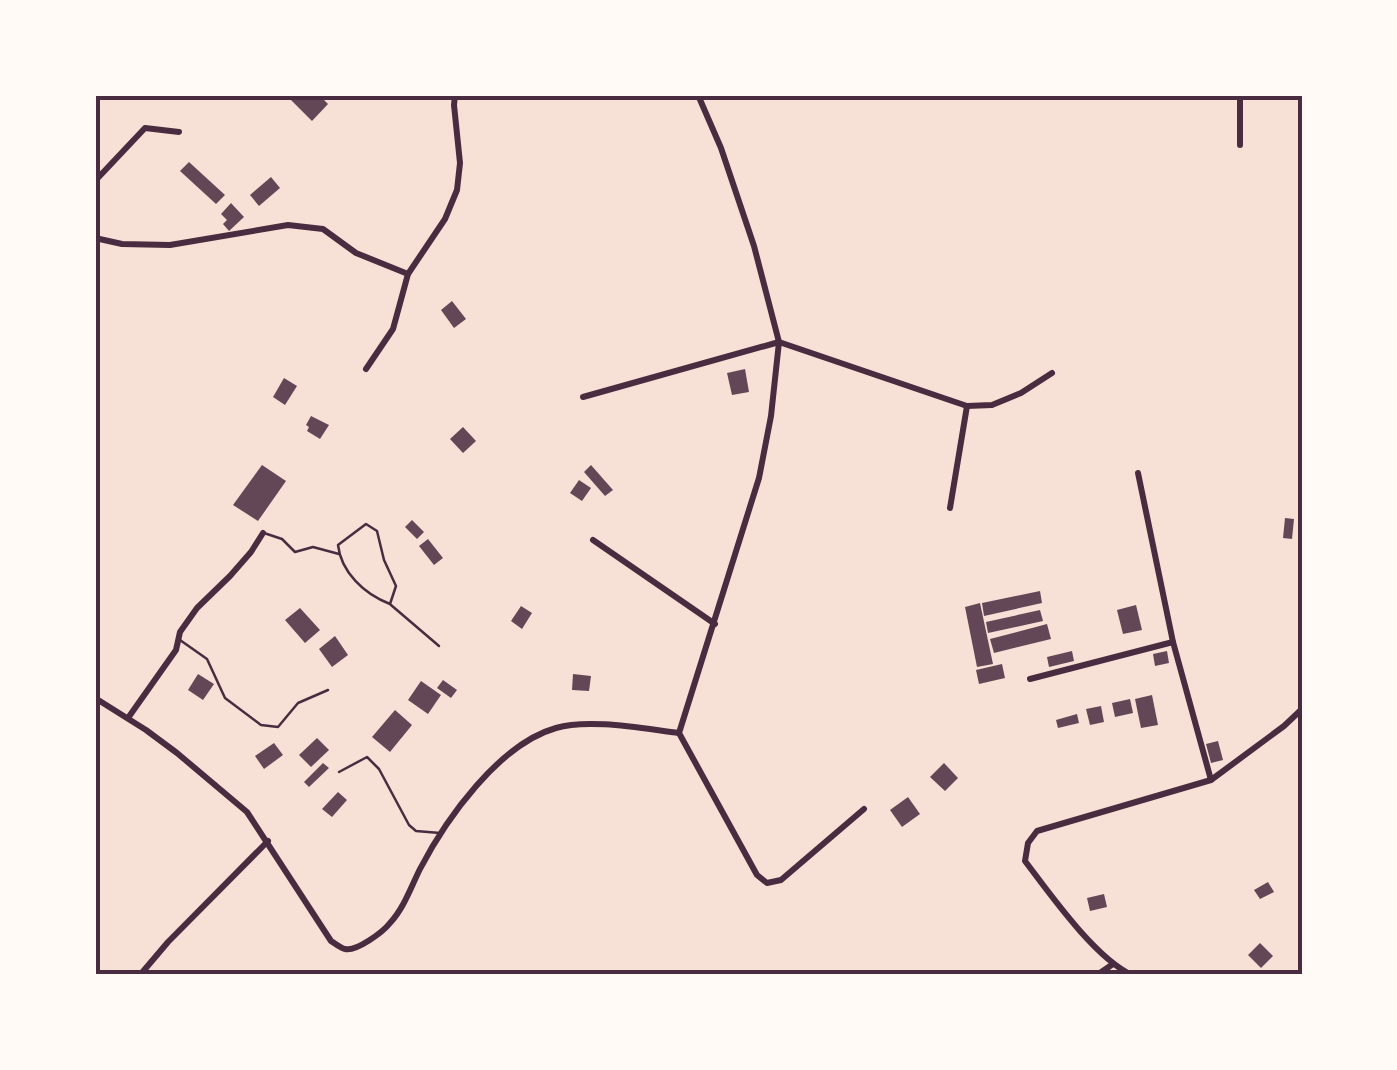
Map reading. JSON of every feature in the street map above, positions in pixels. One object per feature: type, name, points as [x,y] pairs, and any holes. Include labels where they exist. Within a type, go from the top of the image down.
[{"type":"street","points":[[366,369],[392,329],[408,274],[445,219],[457,190],[460,163],[455,95]]},
{"type":"street","points":[[698,95],[721,148],[754,246],[779,342],[760,478],[679,733],[757,875],[767,883],[782,880],[864,808]]},
{"type":"street","points":[[1240,95],[1240,145]]},
{"type":"street","points":[[95,181],[145,128],[179,132]]},
{"type":"street","points":[[95,238],[122,244],[170,246],[288,225],[323,228],[356,253],[408,274]]},
{"type":"street","points":[[583,396],[779,342],[967,406],[992,406],[1052,372]]},
{"type":"street","points":[[950,508],[967,406]]},
{"type":"street","points":[[1138,473],[1173,642],[1212,780]]},
{"type":"street","points":[[128,718],[176,650],[180,632],[197,608],[230,576],[263,533]]},
{"type":"street","points":[[593,540],[715,624]]},
{"type":"street","points":[[1030,679],[1173,642]]},
{"type":"street","points":[[95,698],[177,753],[247,812],[332,942],[352,950],[391,923],[461,804],[521,745],[557,727],[598,724],[679,733]]},
{"type":"street","points":[[1132,975],[1113,964],[1024,861],[1028,842],[1037,831],[1212,780],[1302,709]]},
{"type":"street","points":[[140,975],[268,841]]},
{"type":"street","points":[[1097,975],[1113,964]]},
{"type":"lane","points":[[390,604],[396,586],[377,531],[366,524],[338,544],[340,559],[360,586],[390,604],[439,646]]},
{"type":"lane","points":[[263,533],[282,539],[295,552],[314,547],[339,554]]},
{"type":"lane","points":[[179,639],[207,658],[226,698],[261,725],[278,726],[298,703],[328,690]]},
{"type":"lane","points":[[340,772],[367,757],[379,769],[409,825],[416,831],[441,833]]},
{"type":"building","points":[[294,95],[319,95],[328,104],[312,121],[290,99]]},
{"type":"building","points":[[189,162],[225,195],[216,204],[180,171]]},
{"type":"building","points":[[271,177],[280,188],[259,206],[250,195]]},
{"type":"building","points":[[231,203],[244,217],[229,231],[221,214]]},
{"type":"building","points":[[452,301],[466,319],[454,328],[441,310]]},
{"type":"building","points":[[745,369],[749,392],[732,395],[727,373]]},
{"type":"building","points":[[284,378],[297,386],[285,405],[273,397]]},
{"type":"building","points":[[311,416],[329,425],[320,439],[307,431]]},
{"type":"building","points":[[463,427],[476,441],[463,453],[450,439]]},
{"type":"building","points":[[262,465],[286,481],[258,521],[233,505]]},
{"type":"building","points":[[591,465],[613,490],[605,496],[584,472]]},
{"type":"building","points":[[579,480],[591,488],[582,501],[570,493]]},
{"type":"building","points":[[1285,518],[1294,519],[1292,539],[1283,538]]},
{"type":"building","points":[[412,520],[424,532],[417,539],[405,527]]},
{"type":"building","points":[[428,539],[443,558],[434,565],[419,546]]},
{"type":"building","points":[[1040,591],[1042,603],[984,616],[982,603]]},
{"type":"building","points":[[980,603],[993,664],[977,667],[965,607]]},
{"type":"building","points":[[1136,605],[1142,630],[1123,634],[1117,610]]},
{"type":"building","points":[[521,606],[532,613],[522,629],[511,621]]},
{"type":"building","points":[[300,608],[320,630],[305,643],[285,620]]},
{"type":"building","points":[[1040,610],[1043,621],[988,633],[986,622]]},
{"type":"building","points":[[1047,624],[1051,639],[994,653],[990,639]]},
{"type":"building","points":[[335,636],[348,655],[332,667],[319,649]]},
{"type":"building","points":[[1072,651],[1074,661],[1049,667],[1047,657]]},
{"type":"building","points":[[1167,651],[1169,663],[1155,666],[1153,654]]},
{"type":"building","points":[[1002,664],[1005,678],[979,684],[976,670]]},
{"type":"building","points":[[198,674],[214,684],[203,700],[188,690]]},
{"type":"building","points":[[573,674],[591,676],[589,691],[572,690]]},
{"type":"building","points":[[443,680],[457,690],[451,698],[437,688]]},
{"type":"building","points":[[421,681],[441,695],[428,714],[408,700]]},
{"type":"building","points":[[1152,695],[1158,725],[1141,728],[1135,699]]},
{"type":"building","points":[[1130,699],[1133,713],[1115,717],[1112,703]]},
{"type":"building","points":[[1101,706],[1104,722],[1090,725],[1086,709]]},
{"type":"building","points":[[395,710],[412,725],[390,752],[372,737]]},
{"type":"building","points":[[1077,714],[1079,723],[1058,728],[1056,720]]},
{"type":"building","points":[[317,738],[329,750],[311,767],[299,755]]},
{"type":"building","points":[[1218,741],[1223,760],[1211,763],[1206,744]]},
{"type":"building","points":[[274,743],[283,755],[264,769],[255,756]]},
{"type":"building","points":[[323,763],[329,768],[309,787],[304,782]]},
{"type":"building","points":[[944,763],[958,778],[945,791],[930,777]]},
{"type":"building","points":[[338,792],[347,800],[332,817],[322,809]]},
{"type":"building","points":[[908,797],[920,814],[902,827],[890,810]]},
{"type":"building","points":[[1268,882],[1274,892],[1260,899],[1254,890]]},
{"type":"building","points":[[1104,894],[1107,907],[1090,911],[1087,898]]},
{"type":"building","points":[[1260,943],[1273,956],[1261,968],[1248,955]]}]
